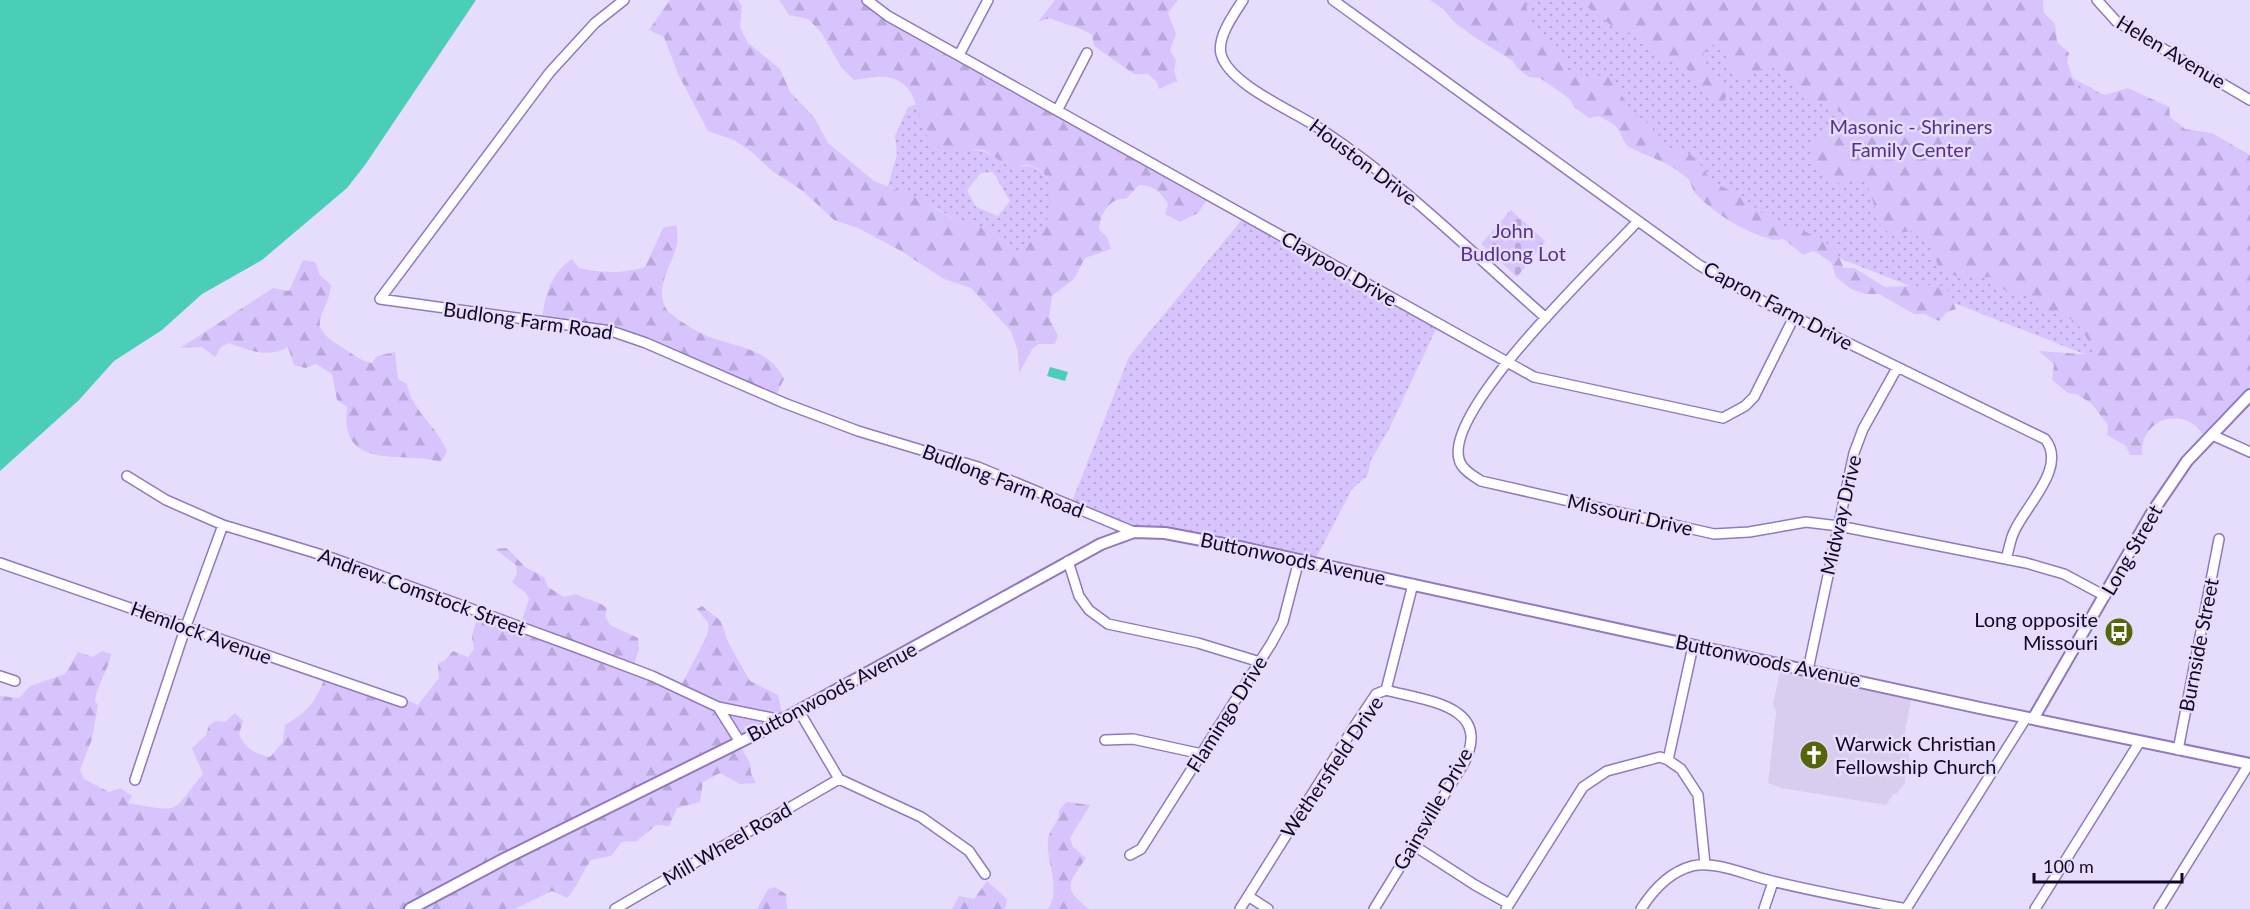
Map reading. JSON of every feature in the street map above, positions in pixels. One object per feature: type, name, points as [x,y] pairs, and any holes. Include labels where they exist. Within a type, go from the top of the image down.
[{"type":"street","name":"Budlong Farm Road","points":[[624,0],[595,23],[550,72],[380,299],[611,331],[646,343],[784,403],[858,431],[978,467],[1134,532]]},
{"type":"street","name":"Claypool Drive","points":[[867,0],[888,16],[1534,377],[1562,385],[1723,418],[1745,406],[1754,397],[1794,317]]},
{"type":"street","points":[[958,55],[988,0]]},
{"type":"street","name":"Houston Drive","points":[[1243,0],[1221,43],[1221,55],[1239,80],[1322,129],[1371,164],[1434,216],[1546,318]]},
{"type":"street","name":"Capron Farm Drive","points":[[1333,0],[1699,266],[1794,317],[2028,429],[2045,440],[2052,448],[2049,471],[2014,530],[2006,559]]},
{"type":"street","name":"Helen Avenue","points":[[2097,0],[2116,21],[2250,100]]},
{"type":"street","points":[[1058,109],[1087,54]]},
{"type":"street","name":"Missouri Drive","points":[[1638,221],[1546,318],[1486,389],[1459,440],[1458,459],[1466,471],[1481,481],[1714,534],[1749,532],[1806,522],[1839,526],[2006,559],[2064,574],[2104,596]]},
{"type":"street","name":"Midway Drive","points":[[1808,670],[1854,453],[1863,429],[1897,368]]},
{"type":"street","name":"Long Street","points":[[2029,718],[2153,511],[2187,461],[2250,395]]},
{"type":"street","points":[[2212,435],[2250,452]]},
{"type":"street","name":"Andrew Comstock Street","points":[[128,476],[166,500],[223,525],[332,558],[652,676],[718,706],[782,720]]},
{"type":"street","points":[[135,780],[186,626],[223,525]]},
{"type":"street","name":"Buttonwoods Avenue","points":[[410,909],[524,849],[782,720],[1068,561],[1134,532],[1165,533],[1299,560],[2250,764]]},
{"type":"street","name":"Burnside Street","points":[[2178,750],[2219,539]]},
{"type":"street","name":"Flamingo Drive","points":[[1130,855],[1141,849],[1283,622],[1299,560]]},
{"type":"street","points":[[1068,561],[1079,596],[1089,610],[1108,624],[1198,643],[1260,662]]},
{"type":"street","name":"Hemlock Avenue","points":[[0,563],[402,702]]},
{"type":"street","name":"Wethersfield Drive","points":[[1240,909],[1360,717],[1376,694],[1386,690],[1413,584]]},
{"type":"street","points":[[1668,760],[1693,646]]},
{"type":"street","points":[[0,676],[15,681]]},
{"type":"street","name":"Gainsville Drive","points":[[1374,909],[1464,763],[1471,749],[1472,732],[1463,716],[1452,710],[1386,690]]},
{"type":"street","points":[[718,706],[740,742]]},
{"type":"street","points":[[799,711],[839,779],[921,817],[969,850],[985,874]]},
{"type":"street","points":[[1641,909],[1659,885],[1673,874],[1691,866],[1705,864],[1773,882],[1906,909],[2029,718]]},
{"type":"street","points":[[1105,740],[1133,739],[1202,754]]},
{"type":"street","points":[[2035,909],[2139,742]]},
{"type":"street","points":[[1413,845],[1508,906],[1582,787],[1607,771],[1660,757],[1681,769],[1698,795],[1705,864]]},
{"type":"street","points":[[2159,909],[2250,764]]},
{"type":"street","name":"Mill Wheel Road","points":[[615,909],[839,779]]},
{"type":"street","points":[[1764,909],[1773,882]]},
{"type":"street","points":[[1248,896],[1268,909]]},
{"type":"shaded area","points":[[0,0],[476,0],[365,165],[347,188],[262,260],[202,294],[162,330],[114,361],[79,400],[0,471]]},
{"type":"shaded area","points":[[1050,367],[1068,372],[1065,381],[1047,376]]},
{"type":"shaded area","points":[[1781,667],[1912,695],[1903,742],[1908,749],[1910,763],[1905,772],[1905,783],[1886,805],[1781,788],[1768,783],[1776,712],[1773,704]]},
{"type":"green space","points":[[670,0],[738,0],[742,6],[740,27],[748,43],[780,69],[790,92],[814,117],[828,143],[874,181],[919,199],[959,222],[989,229],[1015,252],[1024,248],[1031,241],[1048,217],[1052,190],[1044,174],[1028,165],[1015,167],[1006,165],[982,150],[949,150],[938,147],[925,131],[914,98],[908,88],[899,81],[886,77],[854,80],[841,67],[821,32],[808,19],[789,15],[779,0],[867,0],[1209,197],[1198,213],[1180,222],[1165,214],[1168,204],[1166,200],[1160,193],[1148,186],[1139,185],[1126,199],[1120,199],[1111,204],[1101,218],[1099,229],[1107,237],[1111,249],[1085,258],[1074,279],[1052,296],[1049,317],[1058,336],[1055,344],[1039,344],[1033,348],[1019,373],[1018,351],[1011,331],[971,288],[944,279],[901,251],[858,228],[834,220],[803,191],[772,171],[752,152],[734,140],[708,131],[678,74],[664,37],[649,30]]},
{"type":"green space","points":[[1055,0],[1178,0],[1168,13],[1176,34],[1170,50],[1176,60],[1174,70],[1177,81],[1159,89],[1156,81],[1148,74],[1134,74],[1094,46],[1092,35],[1087,32],[1050,18],[1038,22]]},
{"type":"green space","points":[[1430,0],[1529,0],[1526,7],[1537,33],[1557,47],[1569,71],[1581,77],[1606,75],[1611,78],[1631,110],[1650,125],[1668,147],[1690,154],[1698,161],[1712,182],[1735,193],[1778,225],[1802,230],[1819,238],[1835,249],[1844,268],[1854,268],[1885,287],[1939,285],[1949,292],[1956,309],[1946,313],[1939,321],[1924,314],[1914,314],[1879,294],[1865,294],[1851,289],[1836,277],[1831,262],[1814,251],[1803,255],[1784,239],[1772,240],[1730,221],[1696,194],[1689,180],[1681,173],[1628,146],[1614,125],[1599,116],[1589,118],[1574,107],[1570,99],[1540,78],[1529,77],[1517,68],[1513,61],[1455,23],[1443,9]]},
{"type":"green space","name":"Masonic - Shriners Family Center","points":[[1444,0],[1965,0],[2013,46],[2250,173],[2225,409],[1749,223]]},
{"type":"green space","name":"Masonic - Shriners Family Center","points":[[1583,0],[2043,0],[2044,13],[2055,24],[2057,42],[2069,53],[2067,62],[2076,87],[2105,95],[2128,88],[2169,107],[2170,117],[2185,129],[2212,133],[2250,155],[2250,397],[2207,440],[2193,423],[2172,418],[2163,420],[2150,430],[2142,445],[2142,455],[2130,455],[2126,446],[2107,435],[2108,425],[2091,403],[2076,394],[2068,393],[2052,380],[2054,364],[2039,351],[2094,355],[2095,351],[2077,323],[2059,312],[2047,310],[2026,295],[2007,292],[1990,277],[1960,278],[1939,268],[1926,234],[1913,231],[1891,234],[1881,227],[1867,183],[1859,179],[1840,184],[1818,167],[1811,156],[1811,142],[1840,124],[1843,118],[1842,113],[1837,109],[1804,99],[1783,70],[1774,63],[1752,75],[1741,78],[1731,68],[1722,47],[1716,44],[1707,47],[1703,55],[1707,65],[1727,93],[1724,102],[1712,103],[1699,82],[1684,66],[1652,54],[1642,38],[1611,25],[1586,6]]},
{"type":"green space","points":[[917,104],[974,150],[988,153],[1008,165],[1035,168],[1048,179],[1052,190],[1052,203],[1049,216],[1035,239],[1015,253],[989,229],[959,222],[938,209],[888,186],[897,154],[895,136],[908,107]],"holes":[[[993,172],[1010,201],[998,216],[976,207],[967,190],[981,173]]]},
{"type":"green space","name":"John Budlong Lot","points":[[1511,210],[1545,241],[1517,277],[1481,244]]},
{"type":"green space","points":[[1244,217],[1437,327],[1389,429],[1371,460],[1367,476],[1352,489],[1314,562],[1166,533],[1119,535],[1094,516],[1071,504],[1129,357]]},
{"type":"green space","points":[[676,225],[677,245],[663,284],[662,294],[665,307],[679,320],[700,333],[750,350],[770,361],[784,379],[774,399],[613,332],[542,321],[550,286],[558,271],[572,259],[579,268],[596,271],[620,272],[645,267],[663,228]]},
{"type":"green space","points":[[303,260],[315,262],[320,275],[331,285],[320,326],[331,340],[360,359],[372,363],[377,356],[395,352],[398,379],[407,384],[414,403],[438,434],[447,452],[440,462],[376,455],[363,450],[353,442],[347,428],[347,407],[337,400],[332,374],[316,364],[305,368],[294,365],[288,347],[281,351],[266,353],[251,351],[229,343],[221,347],[215,357],[202,347],[180,348],[273,288],[289,291]]},
{"type":"green space","points":[[507,548],[525,567],[544,577],[548,587],[564,597],[576,594],[607,608],[605,616],[610,625],[638,638],[639,650],[632,669],[680,688],[707,635],[709,624],[697,609],[702,606],[721,621],[728,642],[750,681],[778,695],[783,719],[739,744],[750,763],[751,773],[756,783],[740,784],[720,773],[703,782],[700,802],[677,808],[669,826],[656,825],[637,841],[622,842],[611,856],[591,860],[567,898],[552,891],[515,909],[0,909],[0,696],[19,698],[30,686],[65,674],[78,652],[93,657],[102,651],[111,654],[96,695],[95,701],[98,705],[92,739],[80,770],[84,779],[109,792],[120,788],[132,796],[128,803],[167,809],[179,804],[203,774],[192,748],[206,735],[209,725],[216,721],[225,722],[235,713],[243,721],[239,734],[248,747],[270,757],[283,742],[285,725],[309,706],[324,679],[394,703],[409,701],[418,705],[439,678],[438,664],[453,651],[468,657],[474,649],[472,636],[478,615],[520,626],[529,599],[525,592],[512,582],[517,574],[516,565],[495,549]]},
{"type":"green space","points":[[1067,802],[1090,805],[1070,838],[1073,847],[1086,858],[1072,880],[1071,890],[1089,909],[1048,909],[1054,892],[1054,884],[1048,840],[1058,818],[1059,810]]},
{"type":"green space","points":[[987,881],[1007,899],[1005,909],[952,909],[959,896],[974,899]]},
{"type":"green space","points":[[775,887],[786,894],[787,909],[757,909],[768,889]]},
{"type":"place","name":"Long opposite Missouri","points":[[2119,632]]},
{"type":"place","name":"Warwick Christian Fellowship Church","points":[[1814,755]]}]
